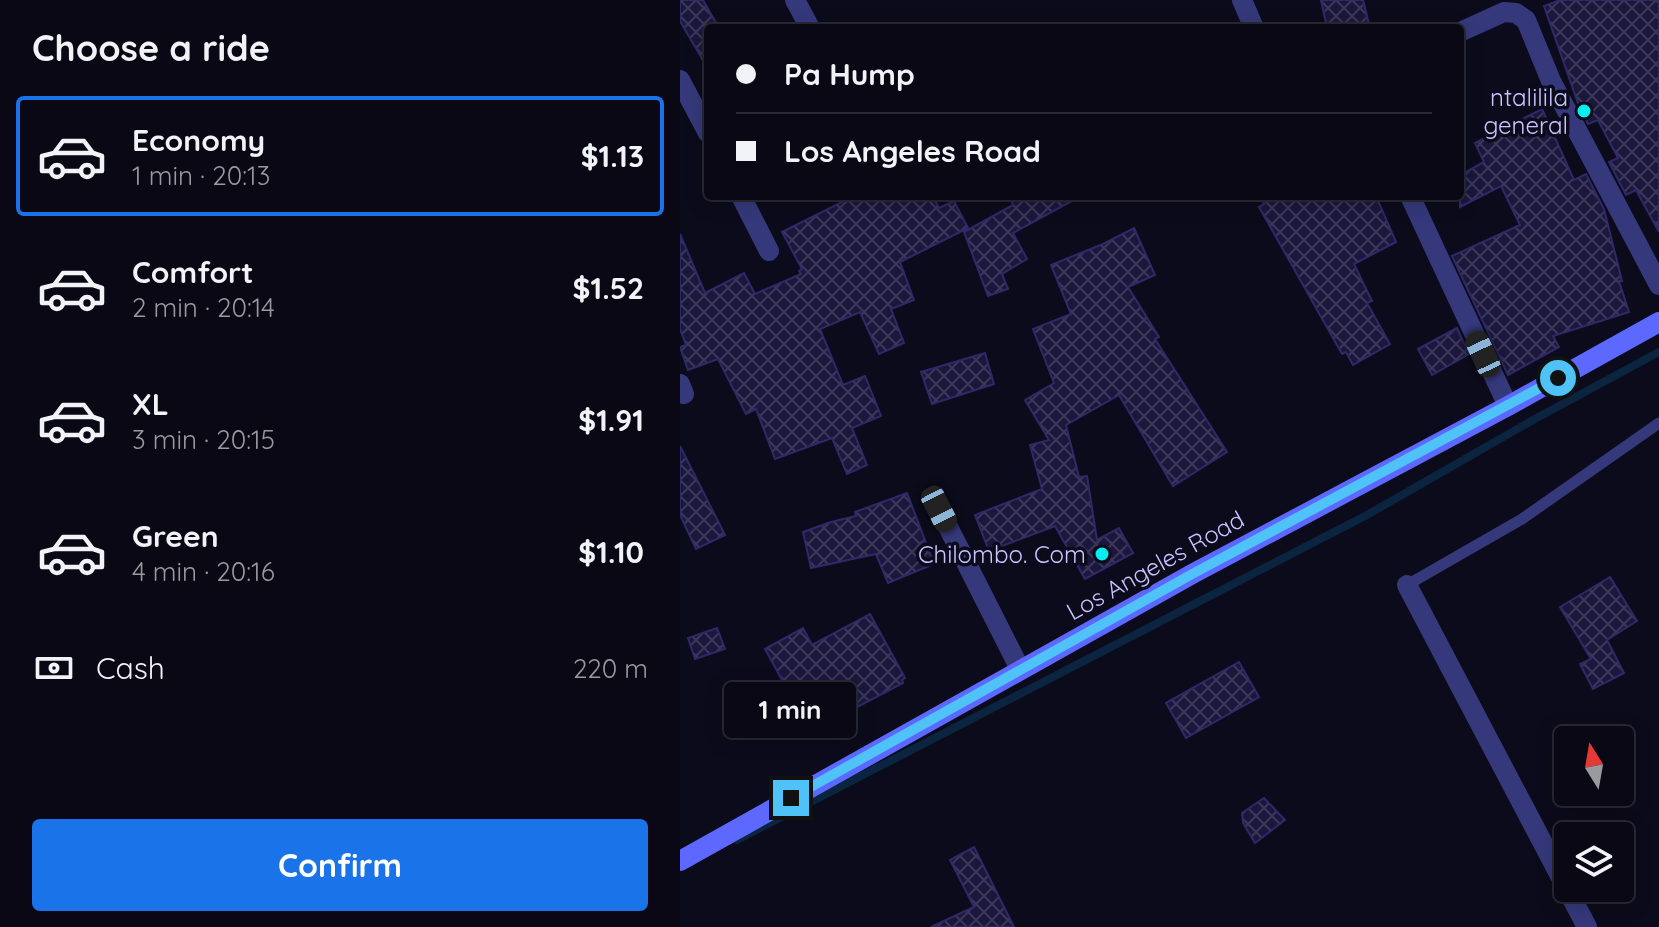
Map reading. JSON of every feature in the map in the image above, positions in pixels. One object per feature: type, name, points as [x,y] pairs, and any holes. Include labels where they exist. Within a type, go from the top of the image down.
[{"type":"main road","name":"Los Angeles Road","points":[[680,861],[1020,669],[1659,322]]},
{"type":"street","points":[[795,0],[808,24]]},
{"type":"street","points":[[1242,0],[1252,24]]},
{"type":"street","points":[[1464,30],[1504,12],[1516,13],[1526,20],[1551,81],[1659,285]]},
{"type":"street","points":[[680,80],[704,125]]},
{"type":"street","points":[[743,200],[769,251]]},
{"type":"street","points":[[1412,200],[1508,406]]},
{"type":"street","points":[[939,509],[1020,669]]},
{"type":"street","points":[[1407,585],[1587,927]]},
{"type":"lane","points":[[1407,585],[1522,519],[1659,423]]},
{"type":"building","points":[[680,0],[703,0],[717,24],[704,24],[704,62],[680,21]]},
{"type":"building","points":[[1321,0],[1363,0],[1369,24],[1326,24]]},
{"type":"building","points":[[1560,0],[1659,0],[1659,232],[1636,190],[1626,195],[1609,162],[1618,158],[1598,120],[1588,124],[1579,106],[1544,6]]},
{"type":"building","points":[[1542,109],[1574,180],[1586,174],[1604,209],[1622,281],[1619,281],[1629,312],[1553,336],[1559,347],[1508,375],[1452,256],[1520,225],[1501,186],[1460,207],[1460,200],[1464,200],[1464,173],[1484,162],[1475,143]]},
{"type":"building","points":[[846,200],[935,200],[939,208],[954,201],[968,228],[900,262],[914,300],[891,309],[904,343],[879,354],[860,312],[820,329],[843,385],[865,376],[881,416],[852,428],[867,465],[847,474],[832,438],[775,459],[756,409],[746,414],[718,359],[688,370],[680,347],[686,345],[680,329],[680,234],[705,293],[744,273],[755,294],[801,274],[799,271],[802,269],[782,232]]},
{"type":"building","points":[[1011,200],[1074,200],[1013,233],[1027,259],[1002,274],[1008,289],[988,296],[964,232],[1013,205]]},
{"type":"building","points":[[1262,200],[1378,200],[1396,242],[1354,264],[1372,301],[1367,303],[1390,344],[1353,365],[1346,352],[1342,354],[1259,207],[1264,204]]},
{"type":"building","points":[[1134,228],[1155,275],[1128,287],[1159,337],[1155,339],[1227,452],[1173,486],[1119,395],[1066,425],[1079,477],[1087,476],[1097,540],[1119,528],[1133,553],[1085,579],[1055,526],[989,551],[975,515],[1042,489],[1030,445],[1049,440],[1025,400],[1054,383],[1033,329],[1071,314],[1051,265]]},
{"type":"building","points":[[1457,328],[1469,354],[1432,375],[1418,349]]},
{"type":"building","points":[[985,353],[994,384],[932,404],[921,372]]},
{"type":"building","points":[[680,446],[725,535],[696,549],[680,515]]},
{"type":"building","points":[[907,493],[934,564],[888,583],[876,554],[811,568],[803,532],[856,516],[855,512]]},
{"type":"building","points":[[1610,577],[1637,621],[1607,640],[1624,673],[1593,689],[1580,664],[1591,659],[1560,607]]},
{"type":"building","points":[[870,614],[905,678],[903,683],[809,736],[765,649],[803,628],[812,645]]},
{"type":"building","points":[[717,628],[725,649],[695,659],[688,638]]},
{"type":"building","points":[[1239,662],[1259,697],[1186,738],[1166,703]]},
{"type":"building","points":[[1264,798],[1285,820],[1255,843],[1243,823],[1242,813]]},
{"type":"building","points":[[974,847],[1014,927],[931,927],[974,907],[950,860]]},
{"type":"waterway","points":[[737,840],[1367,515],[1659,352]]},
{"type":"place","name":"ntalilila general","points":[[1584,111]]},
{"type":"place","name":"Chilombo. Com","points":[[1102,554]]},
{"type":"route","points":[[791,798],[1194,573],[1558,378]]}]
